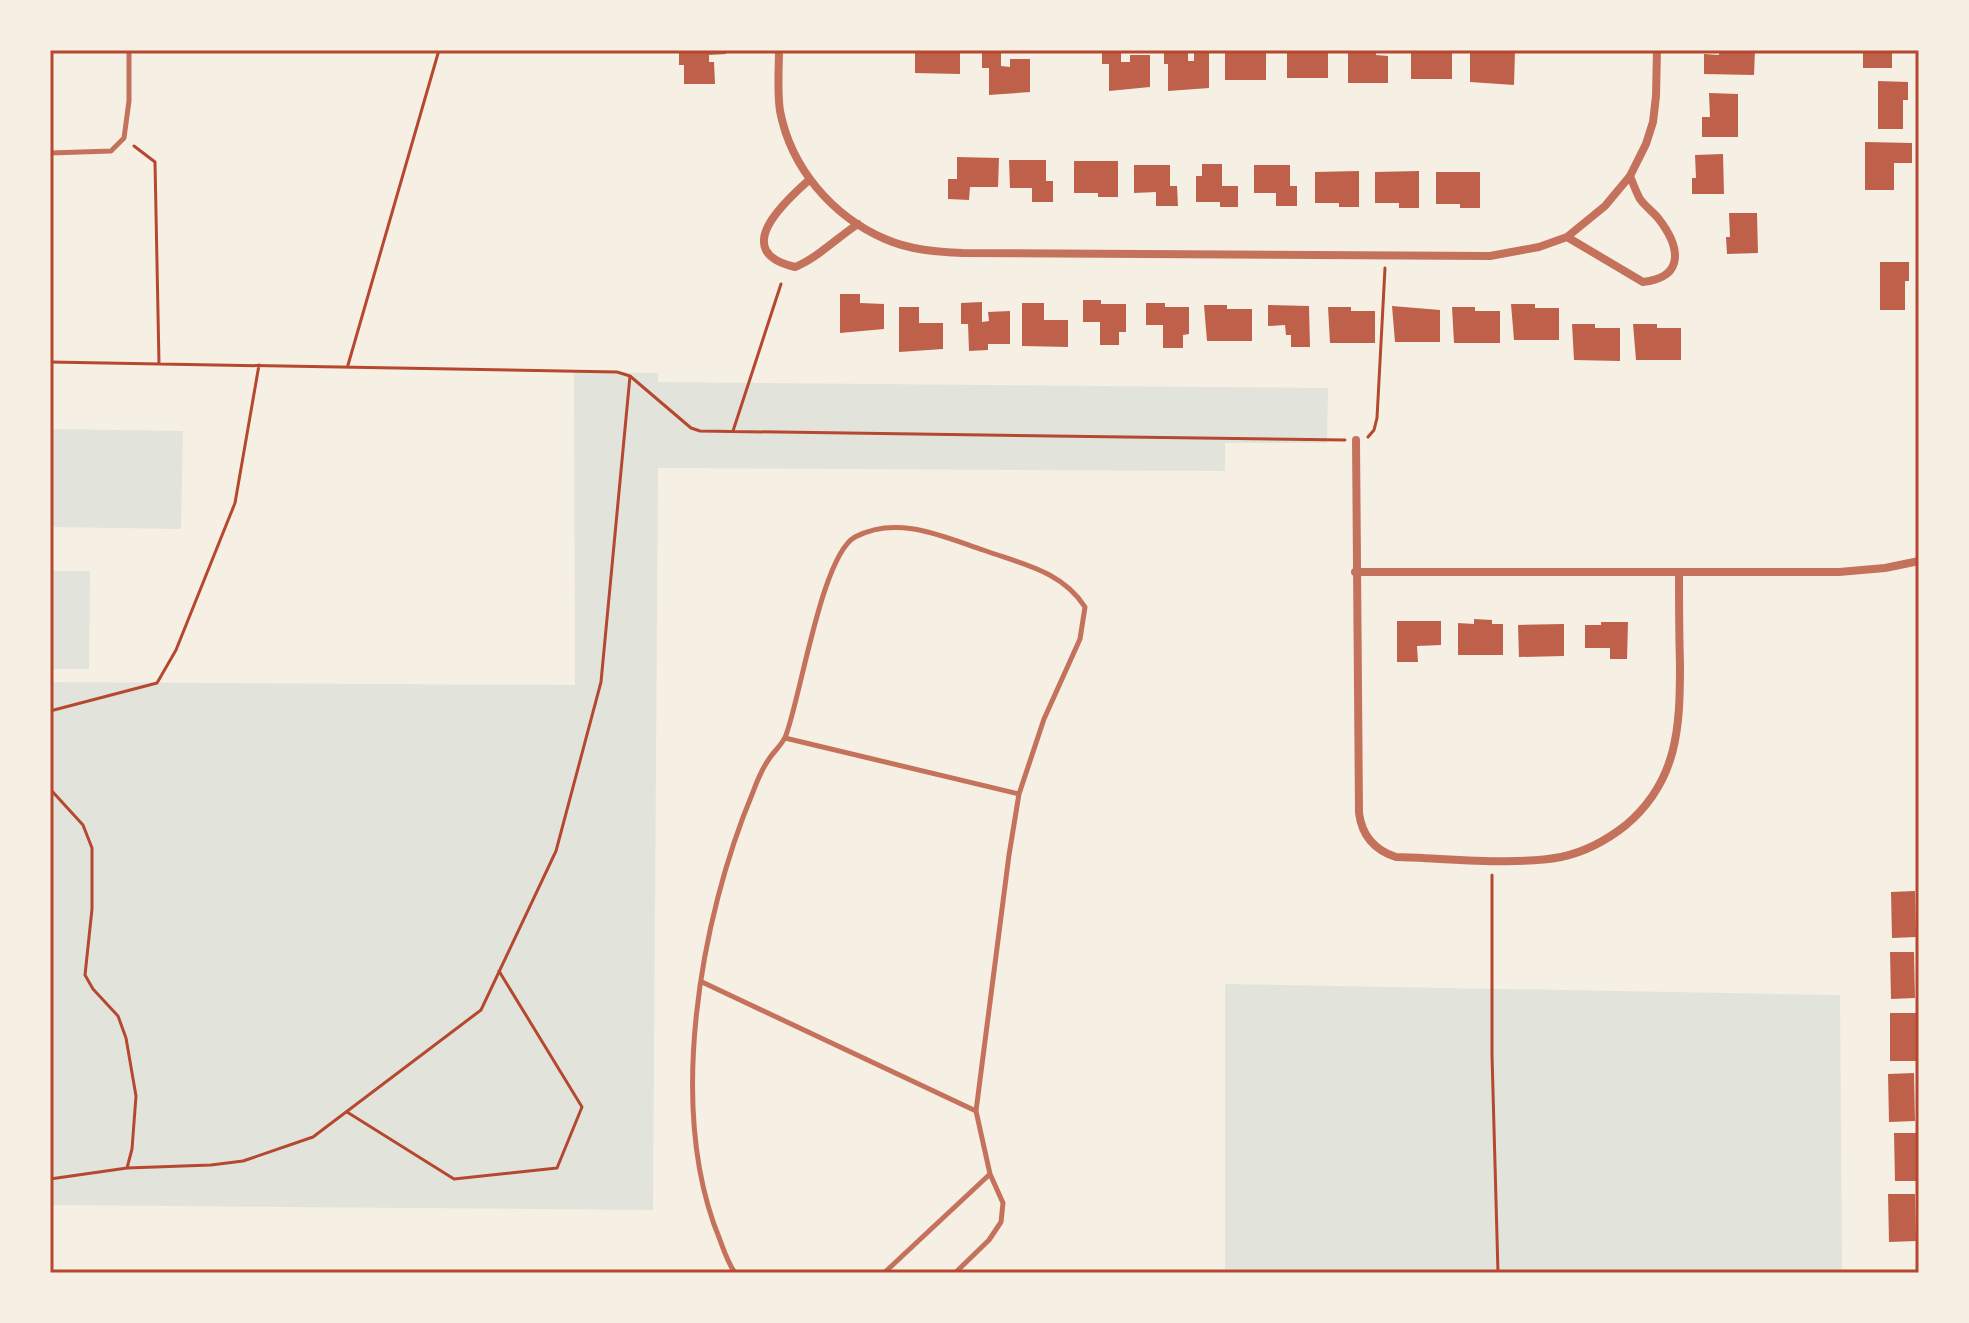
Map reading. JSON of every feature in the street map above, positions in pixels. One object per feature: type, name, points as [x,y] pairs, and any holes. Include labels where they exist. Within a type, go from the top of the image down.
[{"type":"street","points":[[779,50],[778,90],[783,123],[790,145],[809,180],[836,207],[885,239],[929,251],[1385,256],[1490,256],[1516,253],[1567,237],[1605,206],[1630,176],[1646,144],[1653,122],[1657,50]]},
{"type":"street","points":[[1567,237],[1643,282],[1656,281],[1669,274],[1675,264],[1676,252],[1660,220],[1640,199],[1630,176]]},
{"type":"street","points":[[809,180],[785,201],[765,229],[765,249],[771,258],[795,267],[807,262],[858,224]]},
{"type":"street","points":[[1356,440],[1359,813],[1364,834],[1378,850],[1396,857],[1543,859],[1578,852],[1616,833],[1651,799],[1673,756],[1679,726],[1679,572]]},
{"type":"street","points":[[1355,572],[1839,572],[1919,561]]},
{"type":"lane","points":[[50,153],[111,151],[124,138],[129,101],[129,50]]},
{"type":"lane","points":[[735,1273],[711,1220],[693,1118],[693,1067],[702,982],[716,904],[758,781],[785,738],[837,557],[853,538],[888,528],[921,529],[1054,575],[1074,590],[1085,607],[1080,639],[1044,719],[1019,794],[976,1111],[990,1174],[1003,1203],[1001,1222],[989,1240],[955,1273]]},
{"type":"lane","points":[[785,738],[1019,794]]},
{"type":"lane","points":[[702,982],[976,1111]]},
{"type":"lane","points":[[884,1273],[990,1174]]},
{"type":"path","points":[[347,367],[439,50]]},
{"type":"path","points":[[124,138],[155,162],[159,364]]},
{"type":"path","points":[[50,362],[617,372],[630,376],[691,428],[700,431],[1356,440],[1372,435],[1377,418],[1385,256]]},
{"type":"path","points":[[733,431],[781,284]]},
{"type":"path","points":[[50,711],[157,683],[176,650],[235,503],[259,365]]},
{"type":"path","points":[[50,1179],[127,1168],[243,1161],[313,1137],[481,1010],[556,851],[601,682],[630,376]]},
{"type":"path","points":[[50,767],[51,790],[83,825],[92,848],[93,887],[85,975],[93,989],[118,1016],[126,1038],[136,1096],[132,1149],[127,1168]]},
{"type":"path","points":[[1492,859],[1492,1055],[1498,1273]]},
{"type":"path","points":[[347,1112],[454,1179],[557,1168],[582,1107],[499,971]]},
{"type":"shaded area","points":[[574,372],[658,373],[658,382],[1328,388],[1327,443],[1225,443],[1225,471],[658,468],[653,1210],[50,1205],[50,682],[575,685]]},
{"type":"shaded area","points":[[50,429],[183,431],[181,529],[50,527]]},
{"type":"shaded area","points":[[50,571],[90,571],[89,669],[50,669]]},
{"type":"shaded area","points":[[1225,984],[1840,995],[1842,1273],[1225,1273]]},
{"type":"building","points":[[679,50],[726,50],[726,54],[709,55],[709,62],[714,62],[715,84],[684,84],[684,65],[679,65]]},
{"type":"building","points":[[915,50],[960,50],[960,74],[915,73]]},
{"type":"building","points":[[982,50],[1001,50],[1001,66],[1010,67],[1010,59],[1030,59],[1030,92],[989,95],[989,68],[982,68]]},
{"type":"building","points":[[1102,50],[1121,50],[1121,62],[1130,62],[1130,55],[1150,55],[1150,87],[1109,91],[1109,64],[1102,64]]},
{"type":"building","points":[[1164,50],[1188,50],[1188,61],[1194,61],[1194,50],[1209,50],[1209,88],[1168,91],[1168,64],[1164,64]]},
{"type":"building","points":[[1225,50],[1266,53],[1266,80],[1225,80]]},
{"type":"building","points":[[1287,50],[1328,51],[1328,78],[1287,78]]},
{"type":"building","points":[[1348,50],[1376,51],[1376,55],[1388,56],[1388,83],[1348,83]]},
{"type":"building","points":[[1411,50],[1452,51],[1452,79],[1411,79]]},
{"type":"building","points":[[1470,50],[1515,51],[1514,85],[1470,82]]},
{"type":"building","points":[[1719,50],[1755,50],[1754,75],[1704,74],[1704,54],[1719,55]]},
{"type":"building","points":[[1863,50],[1892,50],[1892,68],[1863,68]]},
{"type":"building","points":[[1878,81],[1908,82],[1908,100],[1903,100],[1903,129],[1878,129]]},
{"type":"building","points":[[1709,93],[1738,94],[1738,137],[1702,137],[1702,117],[1710,117]]},
{"type":"building","points":[[1865,142],[1912,143],[1912,163],[1894,163],[1894,190],[1865,190]]},
{"type":"building","points":[[1723,154],[1724,194],[1692,194],[1692,178],[1696,178],[1695,155]]},
{"type":"building","points":[[957,157],[999,158],[998,187],[970,187],[969,200],[948,199],[948,179],[957,179]]},
{"type":"building","points":[[1009,160],[1046,160],[1046,181],[1053,181],[1053,202],[1032,202],[1032,188],[1010,188]]},
{"type":"building","points":[[1074,161],[1118,161],[1118,197],[1074,193]]},
{"type":"building","points":[[1202,164],[1222,164],[1222,186],[1238,186],[1238,207],[1220,207],[1220,202],[1196,202],[1196,176],[1202,176]]},
{"type":"building","points":[[1134,165],[1170,165],[1170,186],[1177,186],[1178,206],[1156,206],[1156,192],[1134,193]]},
{"type":"building","points":[[1254,165],[1290,165],[1290,186],[1297,186],[1297,206],[1276,206],[1276,193],[1254,193]]},
{"type":"building","points":[[1359,171],[1359,207],[1315,203],[1315,172]]},
{"type":"building","points":[[1419,171],[1419,208],[1399,208],[1399,203],[1375,203],[1375,172]]},
{"type":"building","points":[[1436,172],[1480,172],[1480,208],[1436,204]]},
{"type":"building","points":[[1729,213],[1757,213],[1758,253],[1727,254]]},
{"type":"building","points":[[1880,262],[1909,262],[1909,281],[1905,281],[1905,310],[1880,310]]},
{"type":"building","points":[[840,294],[860,294],[860,303],[884,304],[884,329],[840,333]]},
{"type":"building","points":[[1083,300],[1126,304],[1126,332],[1119,332],[1119,345],[1100,345],[1100,322],[1083,322]]},
{"type":"building","points":[[982,302],[982,322],[989,321],[988,312],[1010,311],[1010,344],[988,344],[988,350],[969,351],[968,324],[961,324],[961,303]]},
{"type":"building","points":[[1022,303],[1044,303],[1044,320],[1068,320],[1068,347],[1022,346]]},
{"type":"building","points":[[1146,303],[1189,307],[1189,334],[1183,335],[1183,348],[1163,348],[1163,325],[1146,325]]},
{"type":"building","points":[[1511,304],[1559,308],[1559,340],[1514,340]]},
{"type":"building","points":[[1204,305],[1252,309],[1252,341],[1207,341]]},
{"type":"building","points":[[1268,305],[1309,306],[1310,347],[1291,347],[1291,335],[1286,335],[1285,325],[1268,326]]},
{"type":"building","points":[[1392,306],[1440,310],[1440,342],[1395,342]]},
{"type":"building","points":[[899,307],[919,307],[919,323],[943,323],[943,349],[899,352]]},
{"type":"building","points":[[1328,307],[1375,311],[1375,343],[1330,343]]},
{"type":"building","points":[[1452,307],[1500,311],[1500,343],[1454,343]]},
{"type":"building","points":[[1572,324],[1620,328],[1620,361],[1574,360]]},
{"type":"building","points":[[1633,324],[1681,328],[1681,360],[1636,360]]},
{"type":"building","points":[[1474,619],[1503,624],[1503,655],[1458,655],[1458,623],[1474,624]]},
{"type":"building","points":[[1397,621],[1441,621],[1441,645],[1417,646],[1418,662],[1397,662]]},
{"type":"building","points":[[1601,622],[1628,622],[1627,659],[1610,659],[1610,648],[1585,648],[1585,625],[1601,625]]},
{"type":"building","points":[[1564,624],[1564,656],[1519,657],[1518,625]]},
{"type":"building","points":[[1915,891],[1916,937],[1892,938],[1891,892]]},
{"type":"building","points":[[1890,952],[1914,952],[1915,998],[1891,999]]},
{"type":"building","points":[[1890,1013],[1916,1013],[1917,1061],[1890,1061]]},
{"type":"building","points":[[1914,1073],[1915,1121],[1889,1122],[1888,1074]]},
{"type":"building","points":[[1894,1133],[1919,1133],[1919,1181],[1895,1181]]},
{"type":"building","points":[[1888,1194],[1915,1194],[1916,1241],[1889,1242]]}]
